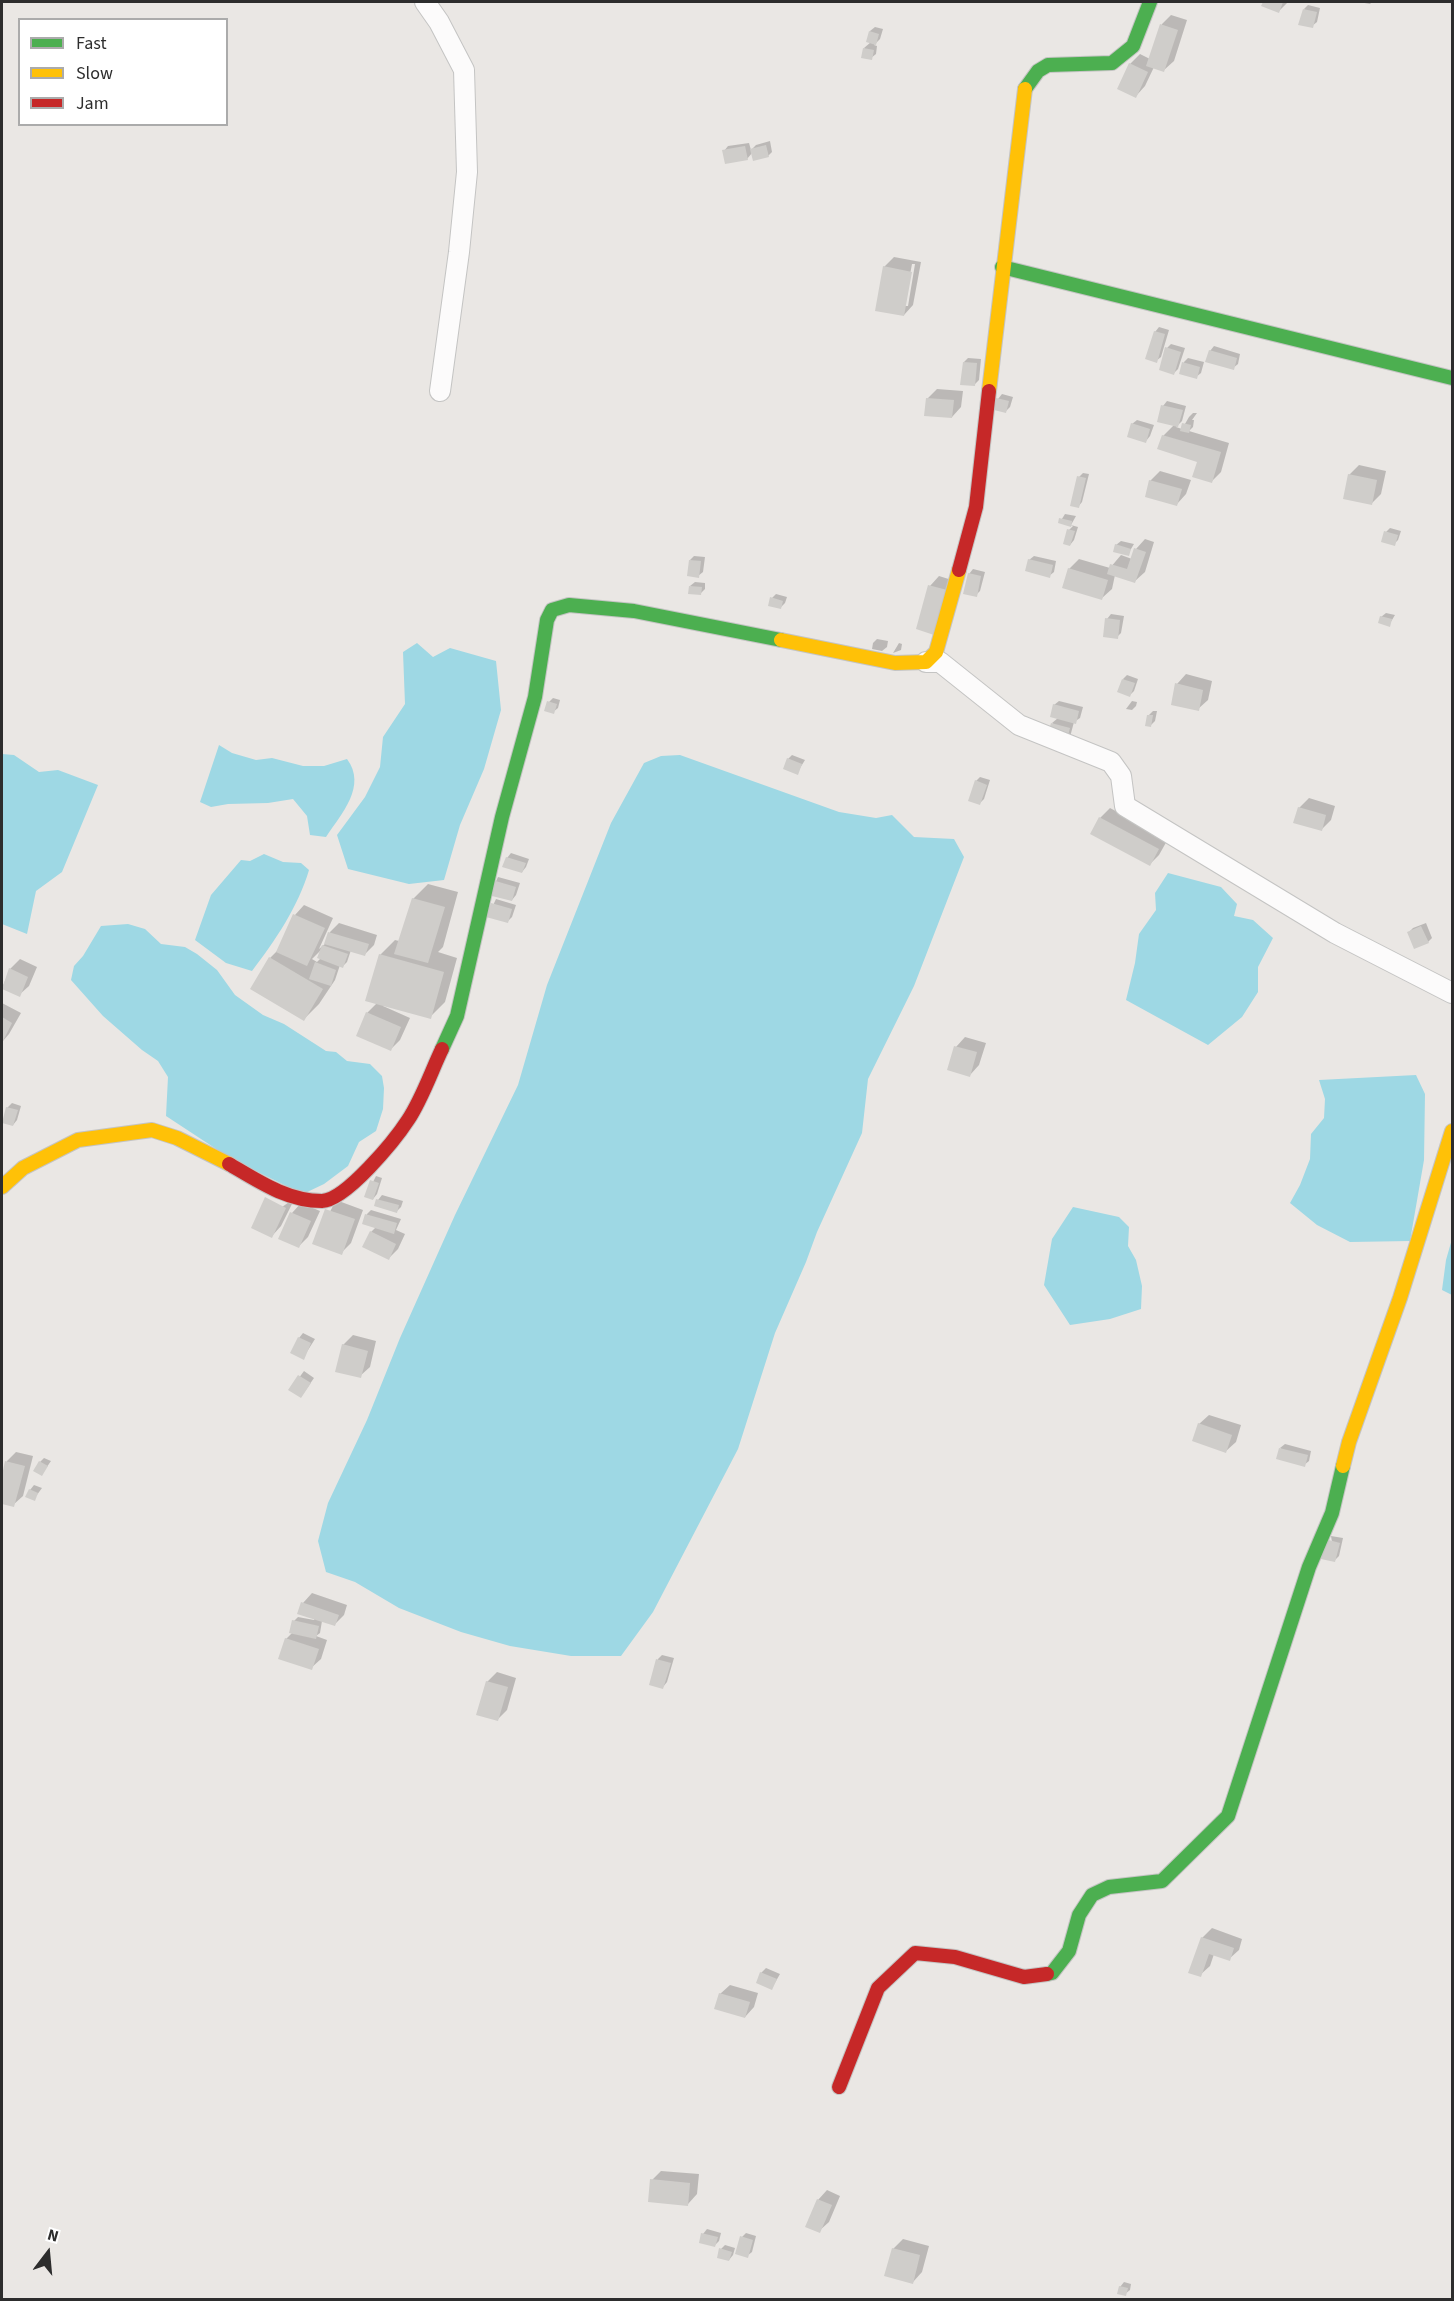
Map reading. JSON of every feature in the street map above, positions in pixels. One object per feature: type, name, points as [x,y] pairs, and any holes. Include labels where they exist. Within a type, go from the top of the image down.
[{"type":"street","points":[[425,2],[439,22],[464,70],[467,172],[459,252],[440,391]]},
{"type":"street","points":[[926,662],[936,652],[976,507],[1002,267],[1025,86],[1038,71],[1048,65],[1112,63],[1133,46],[1150,2]]},
{"type":"street","points":[[1002,267],[1452,378]]},
{"type":"street","points":[[2,1187],[23,1167],[78,1140],[152,1130],[177,1138],[214,1156],[283,1195],[324,1201],[337,1196],[372,1166],[409,1119],[457,1016],[502,817],[535,697],[547,620],[552,610],[569,606],[634,611],[895,663],[940,662],[1019,725],[1111,762],[1122,776],[1125,806],[1335,933],[1452,993]]},
{"type":"street","points":[[839,2086],[878,1988],[915,1953],[955,1957],[1024,1977],[1052,1973],[1069,1951],[1079,1915],[1092,1895],[1109,1887],[1162,1881],[1228,1816],[1310,1567],[1332,1513],[1349,1442],[1400,1298],[1452,1131]]},
{"type":"water","points":[[417,643],[433,657],[450,648],[496,661],[501,710],[484,769],[460,825],[444,880],[409,884],[348,869],[337,835],[365,797],[380,767],[383,737],[405,704],[403,652]]},
{"type":"water","points":[[219,745],[232,753],[256,760],[272,758],[303,766],[324,766],[347,759],[354,779],[350,799],[326,837],[310,835],[307,816],[293,799],[211,807],[200,802]]},
{"type":"water","points":[[2,754],[14,755],[39,772],[58,770],[98,785],[62,872],[36,891],[27,934],[2,924]]},
{"type":"water","points":[[680,755],[839,812],[876,818],[892,815],[914,837],[954,839],[964,857],[914,986],[868,1079],[862,1133],[775,1333],[738,1449],[653,1612],[621,1656],[571,1656],[510,1646],[461,1632],[399,1608],[355,1582],[326,1572],[318,1541],[328,1503],[367,1420],[400,1338],[455,1215],[518,1085],[547,985],[611,823],[644,763],[661,756]]},
{"type":"water","points":[[264,854],[283,862],[301,863],[309,870],[299,897],[285,923],[252,971],[226,963],[195,940],[211,895],[241,860],[250,861]]},
{"type":"water","points":[[1168,873],[1221,887],[1237,904],[1234,916],[1253,920],[1273,938],[1258,967],[1258,992],[1242,1017],[1208,1045],[1126,1000],[1139,934],[1156,910],[1155,893]]},
{"type":"water","points":[[128,924],[145,929],[161,944],[185,947],[197,954],[217,970],[235,995],[263,1015],[284,1024],[326,1051],[336,1052],[347,1061],[370,1064],[382,1076],[383,1109],[376,1131],[359,1142],[348,1166],[324,1184],[303,1194],[233,1160],[166,1116],[168,1077],[158,1061],[103,1016],[71,980],[74,966],[83,956],[101,926]]},
{"type":"water","points":[[1416,1075],[1425,1094],[1424,1160],[1410,1241],[1350,1242],[1317,1225],[1290,1203],[1310,1159],[1311,1134],[1324,1118],[1325,1099],[1319,1080]]},
{"type":"water","points":[[1073,1207],[1119,1217],[1129,1227],[1128,1246],[1136,1260],[1142,1286],[1141,1309],[1110,1319],[1070,1325],[1044,1285],[1052,1239]]},
{"type":"water","points":[[1452,1239],[1452,1295],[1442,1290],[1446,1260]]},
{"type":"building","points":[[1263,2],[1283,2],[1279,13],[1261,6]]},
{"type":"building","points":[[1303,9],[1317,12],[1313,28],[1298,25]]},
{"type":"building","points":[[1160,24],[1178,30],[1164,72],[1146,66]]},
{"type":"building","points":[[869,31],[879,34],[876,45],[866,42]]},
{"type":"building","points":[[863,48],[874,50],[872,60],[861,58]]},
{"type":"building","points":[[1129,63],[1148,72],[1136,98],[1117,89]]},
{"type":"building","points":[[766,145],[769,157],[753,161],[750,149]]},
{"type":"building","points":[[745,146],[748,160],[725,164],[722,150]]},
{"type":"building","points":[[883,266],[912,272],[904,316],[875,311]]},
{"type":"building","points":[[1154,331],[1165,334],[1157,363],[1145,359]]},
{"type":"building","points":[[1165,347],[1181,352],[1174,375],[1159,370]]},
{"type":"building","points":[[1209,350],[1237,358],[1234,370],[1205,362]]},
{"type":"building","points":[[963,362],[977,363],[975,386],[960,385]]},
{"type":"building","points":[[1182,362],[1200,367],[1197,379],[1179,374]]},
{"type":"building","points":[[926,398],[954,400],[952,418],[924,416]]},
{"type":"building","points":[[996,398],[1009,401],[1006,413],[994,410]]},
{"type":"building","points":[[1161,405],[1183,410],[1178,427],[1157,422]]},
{"type":"building","points":[[1131,423],[1150,429],[1146,443],[1127,437]]},
{"type":"building","points":[[1182,423],[1191,425],[1189,433],[1180,431]]},
{"type":"building","points":[[1162,435],[1221,452],[1212,483],[1192,477],[1197,462],[1157,449]]},
{"type":"building","points":[[1348,474],[1377,480],[1372,505],[1343,499]]},
{"type":"building","points":[[1077,476],[1086,478],[1079,508],[1070,506]]},
{"type":"building","points":[[1149,480],[1182,489],[1177,506],[1145,497]]},
{"type":"building","points":[[1059,518],[1072,521],[1071,527],[1058,523]]},
{"type":"building","points":[[1067,529],[1075,531],[1070,546],[1063,544]]},
{"type":"building","points":[[1384,531],[1398,535],[1395,546],[1381,542]]},
{"type":"building","points":[[1115,544],[1131,549],[1129,556],[1113,552]]},
{"type":"building","points":[[1134,548],[1146,552],[1135,583],[1107,574],[1110,564],[1127,569]]},
{"type":"building","points":[[1028,559],[1053,565],[1050,578],[1025,571]]},
{"type":"building","points":[[689,560],[701,561],[699,578],[687,576]]},
{"type":"building","points":[[1068,568],[1108,580],[1102,600],[1062,588]]},
{"type":"building","points":[[968,573],[981,576],[977,597],[963,594]]},
{"type":"building","points":[[928,585],[947,590],[934,635],[916,629]]},
{"type":"building","points":[[689,586],[702,587],[701,595],[688,594]]},
{"type":"building","points":[[770,597],[783,601],[781,609],[768,606]]},
{"type":"building","points":[[1380,616],[1392,619],[1390,627],[1378,623]]},
{"type":"building","points":[[1105,618],[1120,620],[1118,639],[1103,637]]},
{"type":"building","points":[[1122,679],[1135,683],[1130,697],[1117,692]]},
{"type":"building","points":[[1175,683],[1203,690],[1199,711],[1171,705]]},
{"type":"building","points":[[547,701],[557,704],[554,714],[544,711]]},
{"type":"building","points":[[1053,704],[1079,711],[1076,724],[1050,717]]},
{"type":"building","points":[[1147,715],[1153,715],[1151,727],[1145,726]]},
{"type":"building","points":[[1051,723],[1070,728],[1066,743],[1047,737]]},
{"type":"building","points":[[787,758],[802,764],[798,775],[783,769]]},
{"type":"building","points":[[975,780],[987,785],[980,805],[968,801]]},
{"type":"building","points":[[1298,807],[1326,815],[1322,831],[1293,823]]},
{"type":"building","points":[[1099,817],[1159,849],[1150,866],[1090,834]]},
{"type":"building","points":[[506,857],[526,863],[522,873],[502,867]]},
{"type":"building","points":[[492,880],[516,887],[512,901],[488,895]]},
{"type":"building","points":[[412,898],[445,907],[428,963],[394,954]]},
{"type":"building","points":[[491,903],[512,909],[508,923],[486,917]]},
{"type":"building","points":[[293,914],[325,928],[307,966],[276,952]]},
{"type":"building","points":[[1421,926],[1429,943],[1414,949],[1407,932]]},
{"type":"building","points":[[328,932],[369,944],[365,956],[324,944]]},
{"type":"building","points":[[322,945],[348,954],[343,968],[317,958]]},
{"type":"building","points":[[379,954],[444,972],[431,1019],[365,1001]]},
{"type":"building","points":[[269,957],[323,989],[304,1021],[250,989]]},
{"type":"building","points":[[315,962],[336,970],[331,986],[309,979]]},
{"type":"building","points":[[9,968],[28,977],[20,997],[2,989]]},
{"type":"building","points":[[366,1012],[401,1027],[391,1051],[356,1036]]},
{"type":"building","points":[[2,1017],[12,1023],[2,1043]]},
{"type":"building","points":[[954,1046],[977,1052],[970,1077],[947,1070]]},
{"type":"building","points":[[6,1107],[18,1110],[13,1126],[2,1123]]},
{"type":"building","points":[[370,1180],[379,1183],[373,1200],[364,1197]]},
{"type":"building","points":[[265,1197],[286,1208],[272,1238],[251,1228]]},
{"type":"building","points":[[376,1199],[399,1205],[397,1213],[374,1206]]},
{"type":"building","points":[[325,1209],[355,1219],[342,1255],[312,1244]]},
{"type":"building","points":[[290,1212],[311,1221],[299,1248],[278,1239]]},
{"type":"building","points":[[365,1214],[397,1223],[394,1234],[362,1224]]},
{"type":"building","points":[[370,1231],[396,1244],[389,1260],[362,1247]]},
{"type":"building","points":[[298,1337],[311,1343],[304,1360],[290,1353]]},
{"type":"building","points":[[342,1344],[368,1351],[361,1378],[335,1372]]},
{"type":"building","points":[[298,1375],[311,1383],[301,1398],[288,1390]]},
{"type":"building","points":[[1198,1423],[1232,1435],[1226,1453],[1192,1441]]},
{"type":"building","points":[[1279,1448],[1308,1455],[1305,1467],[1276,1459]]},
{"type":"building","points":[[5,1461],[25,1466],[14,1507],[2,1504],[2,1475]]},
{"type":"building","points":[[39,1461],[48,1466],[42,1476],[33,1471]]},
{"type":"building","points":[[29,1489],[38,1493],[35,1501],[25,1497]]},
{"type":"building","points":[[1325,1539],[1340,1543],[1335,1562],[1321,1559]]},
{"type":"building","points":[[301,1602],[339,1615],[335,1626],[297,1614]]},
{"type":"building","points":[[292,1620],[319,1626],[316,1639],[289,1633]]},
{"type":"building","points":[[285,1638],[319,1649],[312,1670],[278,1659]]},
{"type":"building","points":[[656,1659],[671,1663],[663,1689],[649,1685]]},
{"type":"building","points":[[486,1681],[508,1687],[498,1721],[476,1715]]},
{"type":"building","points":[[1201,1937],[1234,1948],[1230,1961],[1209,1954],[1201,1977],[1188,1973]]},
{"type":"building","points":[[760,1972],[777,1979],[772,1990],[756,1983]]},
{"type":"building","points":[[719,1993],[750,2002],[745,2018],[714,2009]]},
{"type":"building","points":[[650,2179],[690,2183],[688,2206],[648,2202]]},
{"type":"building","points":[[817,2199],[832,2205],[820,2233],[805,2227]]},
{"type":"building","points":[[701,2233],[718,2237],[715,2247],[699,2243]]},
{"type":"building","points":[[740,2236],[753,2240],[748,2258],[735,2254]]},
{"type":"building","points":[[719,2248],[732,2252],[729,2261],[717,2258]]},
{"type":"building","points":[[892,2248],[920,2255],[913,2284],[884,2276]]},
{"type":"building","points":[[1119,2286],[1128,2288],[1126,2296],[1117,2294]]},
{"type":"traffic: fast","points":[[1025,89],[1038,71],[1048,65],[1112,63],[1133,46],[1150,2]]},
{"type":"traffic: fast","points":[[1002,267],[1452,378]]},
{"type":"traffic: fast","points":[[442,1049],[457,1016],[502,817],[535,697],[547,620],[552,610],[569,605],[634,611],[781,640]]},
{"type":"traffic: fast","points":[[1047,1974],[1052,1973],[1069,1951],[1079,1915],[1092,1895],[1109,1887],[1162,1881],[1228,1816],[1309,1567],[1332,1513],[1343,1466]]},
{"type":"traffic: slow","points":[[989,391],[1025,89]]},
{"type":"traffic: slow","points":[[781,640],[895,663],[926,662],[936,652],[959,570]]},
{"type":"traffic: slow","points":[[2,1187],[23,1168],[78,1140],[152,1130],[177,1138],[229,1164]]},
{"type":"traffic: slow","points":[[1343,1466],[1349,1442],[1400,1298],[1452,1131]]},
{"type":"traffic: jam","points":[[959,570],[976,507],[989,391]]},
{"type":"traffic: jam","points":[[229,1164],[262,1183],[297,1198],[322,1201],[332,1198],[344,1191],[369,1168],[402,1129],[418,1103],[442,1049]]},
{"type":"traffic: jam","points":[[839,2087],[878,1988],[915,1953],[955,1957],[1024,1977],[1047,1974]]}]
